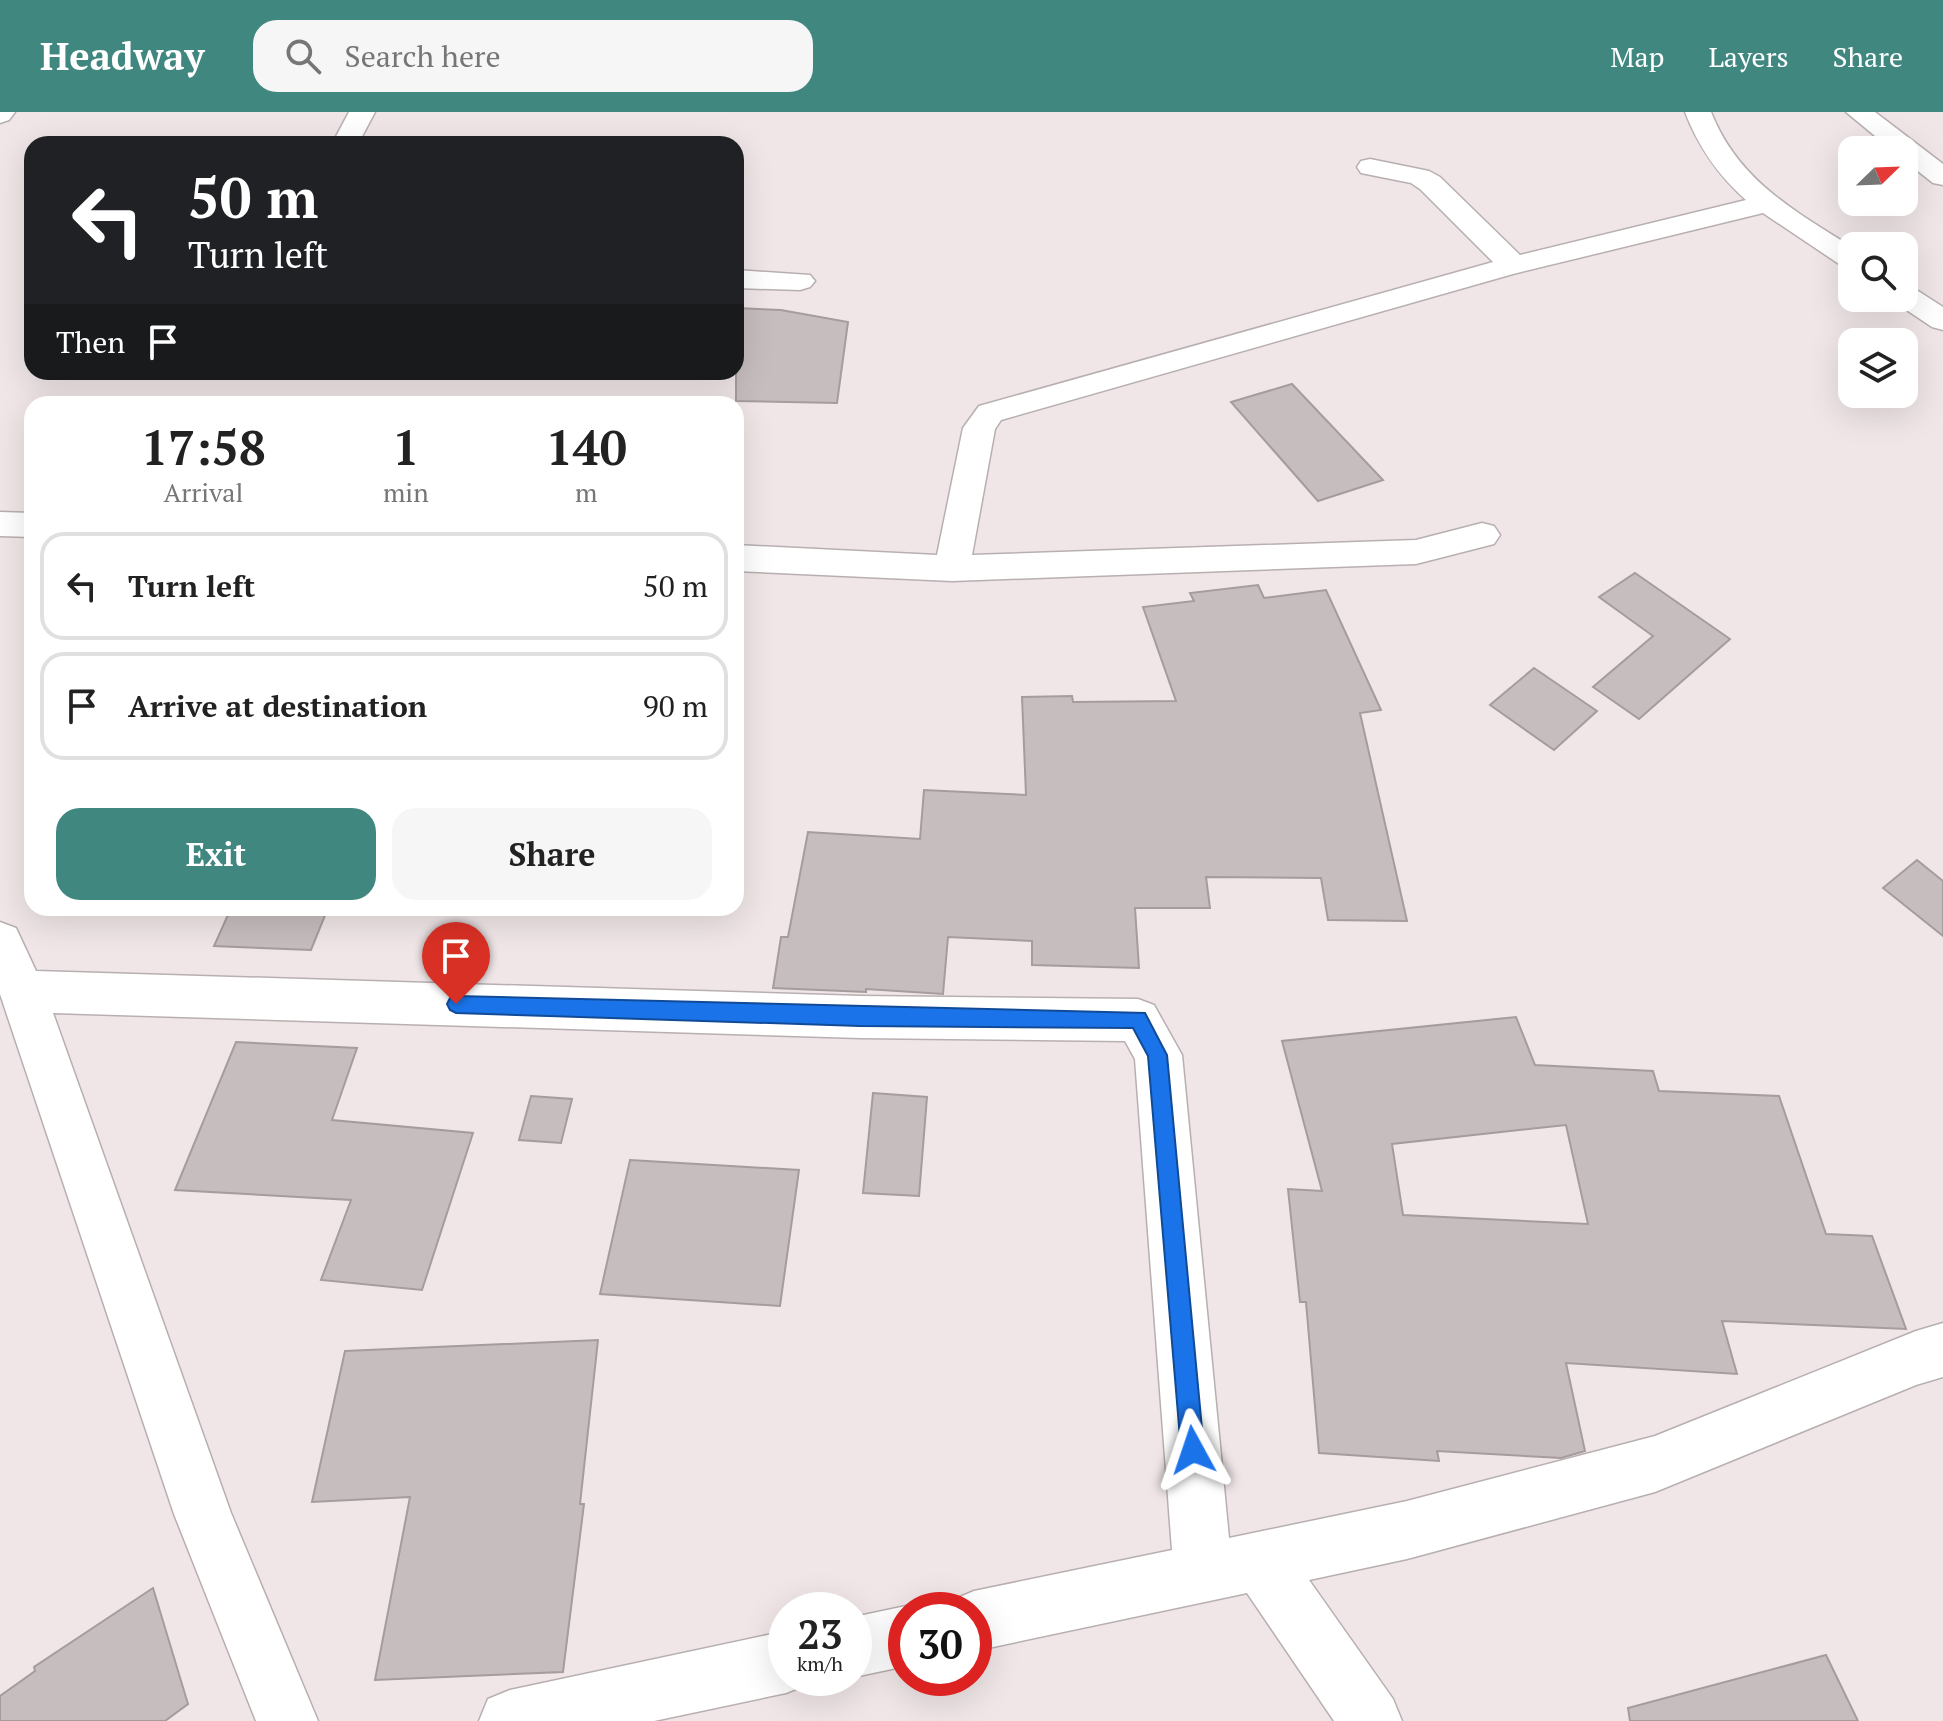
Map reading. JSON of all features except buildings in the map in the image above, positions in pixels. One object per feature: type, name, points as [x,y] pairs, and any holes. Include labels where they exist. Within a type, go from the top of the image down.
[{"type":"street","points":[[349,136],[362,112]]},
{"type":"street","points":[[1698,112],[1705,135],[1749,189],[1838,251]]},
{"type":"street","points":[[1859,112],[1943,177]]},
{"type":"street","points":[[1370,167],[1419,177],[1430,183],[1513,265]]},
{"type":"street","points":[[952,568],[979,428],[990,413],[1513,265],[1682,227],[1767,203]]},
{"type":"street","points":[[744,279],[800,281]]},
{"type":"street","points":[[1918,304],[1943,321]]},
{"type":"street","points":[[0,524],[24,525]]},
{"type":"street","points":[[744,558],[952,568],[1416,552],[1482,535]]},
{"type":"street","points":[[0,942],[22,991],[203,1514],[287,1721]]},
{"type":"street","points":[[22,991],[860,1017],[1138,1020],[1158,1055],[1231,1566],[1371,1721]]},
{"type":"street","points":[[992,1617],[1407,1530],[1655,1464],[1890,1368],[1943,1350]]},
{"type":"street","points":[[510,1721],[768,1666]]},
{"type":"route","points":[[456,1004],[860,1017],[1138,1020],[1158,1055],[1193,1450]]}]
